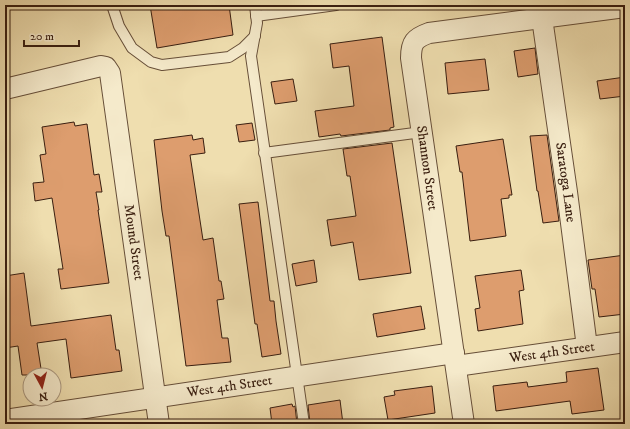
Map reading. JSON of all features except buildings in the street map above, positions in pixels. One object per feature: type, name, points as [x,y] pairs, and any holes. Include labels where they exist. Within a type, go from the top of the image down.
[{"type":"street","name":"Shannon Street","points":[[464,424],[411,50],[419,37],[429,33],[625,6]]},
{"type":"street","name":"Saratoga Lane","points":[[542,18],[588,347]]},
{"type":"street","name":"Mound Street","points":[[5,89],[101,66],[106,68],[110,73],[160,424]]},
{"type":"street","name":"West 4th Street","points":[[6,420],[298,377],[625,342]]},
{"type":"lane","points":[[112,5],[119,26],[132,48],[151,62],[162,65],[229,57],[243,48],[255,36]]},
{"type":"lane","points":[[255,5],[257,23],[251,56],[304,424]]},
{"type":"lane","points":[[256,16],[336,5]]},
{"type":"lane","points":[[264,153],[422,132]]}]
